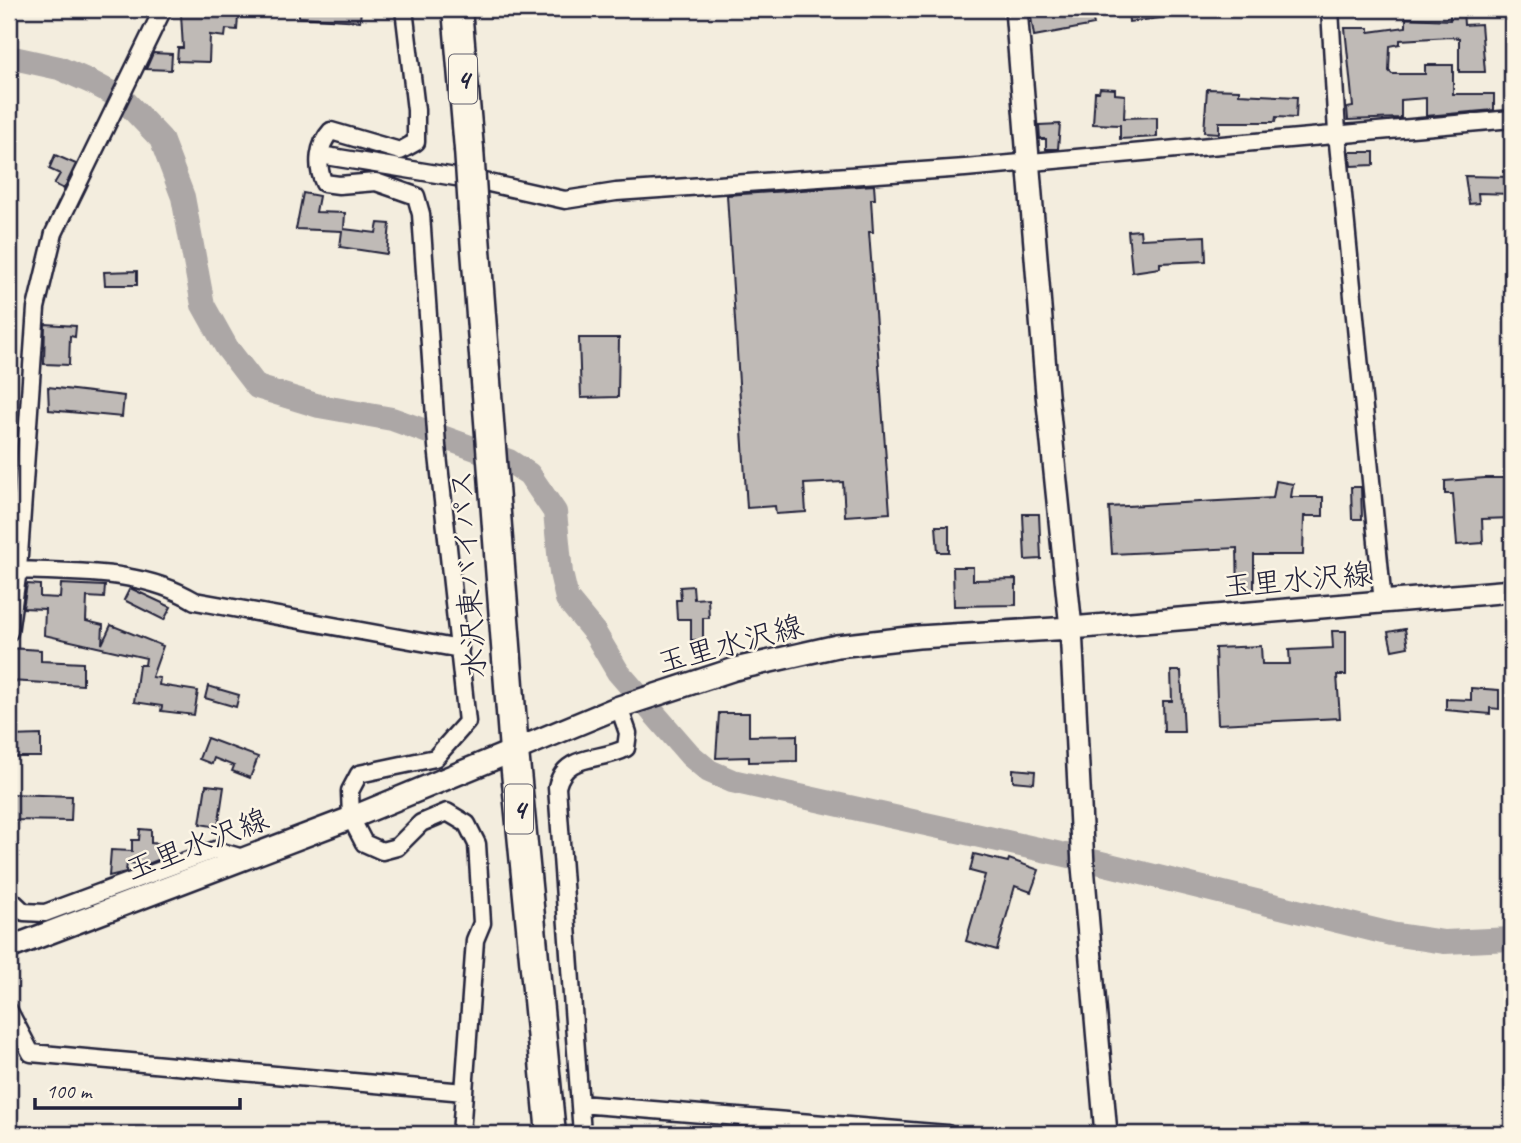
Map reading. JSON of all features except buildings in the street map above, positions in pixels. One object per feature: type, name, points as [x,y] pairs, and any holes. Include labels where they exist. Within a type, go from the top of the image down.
[{"type":"highway","name":"水沢東バイパス","points":[[457,9],[514,751],[551,1134]]},
{"type":"main road","points":[[1016,9],[1047,394],[1071,628],[1082,857],[1106,1134]]},
{"type":"main road","name":"玉里水沢線","points":[[9,948],[351,818],[619,707],[735,669],[837,646],[918,636],[1071,628],[1512,591]]},
{"type":"street","points":[[9,632],[18,570],[36,308],[54,233],[163,9]]},
{"type":"street","points":[[404,9],[416,110],[416,142],[400,151],[331,131],[323,139],[318,171],[324,183],[339,185],[376,182],[416,196],[421,214],[433,407],[467,722],[435,758],[359,774],[350,791],[351,818],[364,843],[382,851],[397,847],[421,822],[447,812],[467,824],[477,844],[482,923],[475,940],[461,1134]]},
{"type":"street","points":[[1330,9],[1337,134],[1383,603]]},
{"type":"street","points":[[320,155],[480,181],[565,200],[616,192],[1027,162],[1512,119]]},
{"type":"street","points":[[18,570],[128,576],[173,588],[195,601],[460,649]]},
{"type":"street","points":[[582,1134],[557,787],[567,766],[582,760],[611,755],[626,747],[628,733],[619,707]]},
{"type":"street","points":[[9,898],[24,912],[45,914],[215,850],[243,858]]},
{"type":"street","points":[[9,1011],[31,1053],[464,1092]]},
{"type":"street","points":[[580,1104],[947,1134]]},
{"type":"waterway","points":[[9,57],[59,68],[123,99],[161,139],[183,197],[203,305],[227,348],[257,387],[319,406],[392,419],[509,461],[529,474],[555,512],[561,573],[567,599],[595,633],[618,672],[690,755],[709,771],[732,781],[1097,862],[1391,934],[1444,942],[1512,939]]}]
